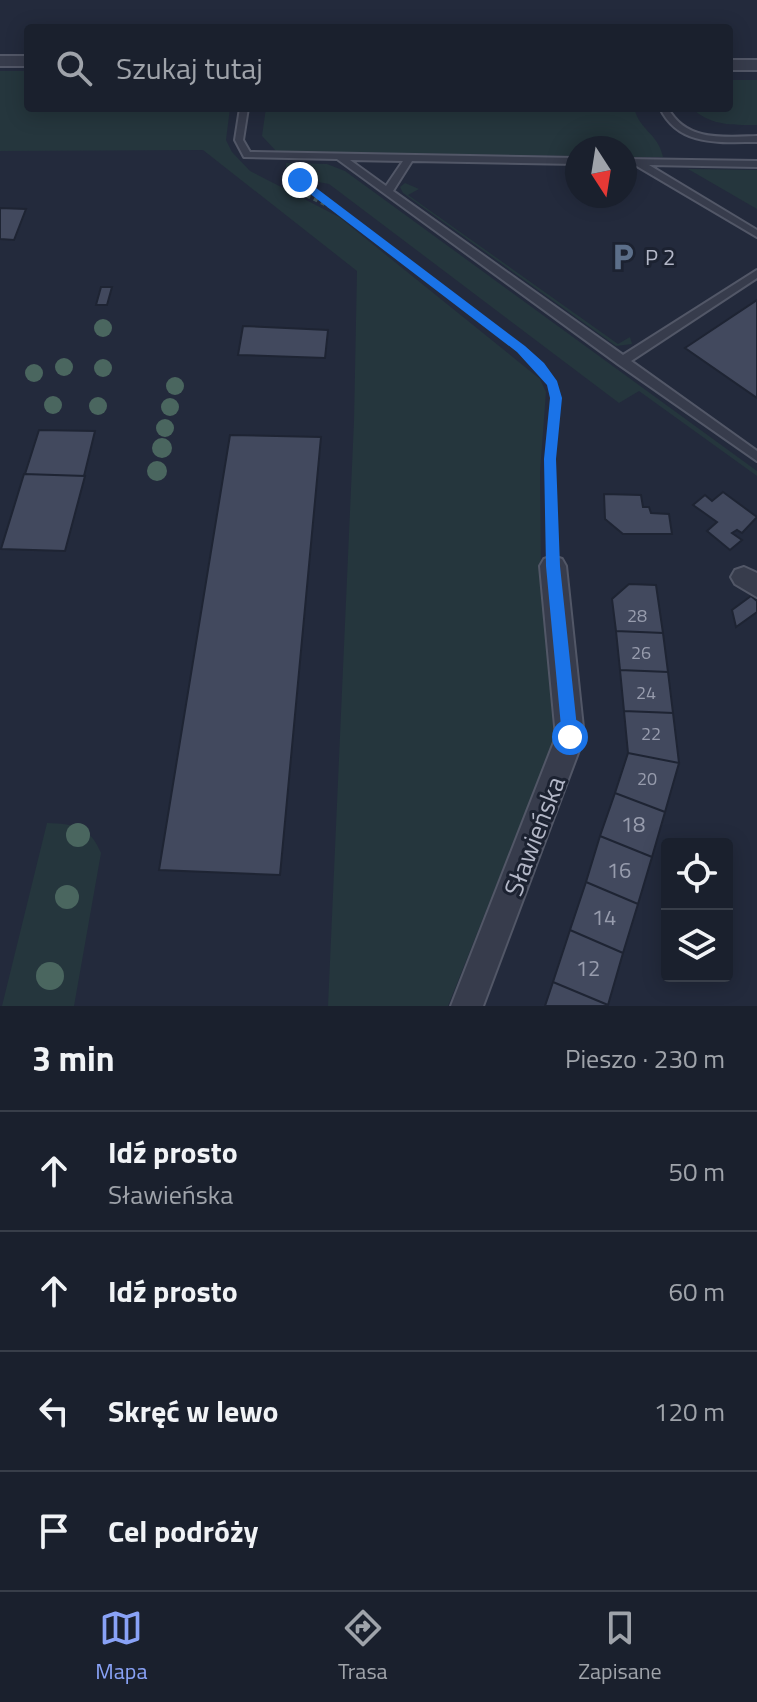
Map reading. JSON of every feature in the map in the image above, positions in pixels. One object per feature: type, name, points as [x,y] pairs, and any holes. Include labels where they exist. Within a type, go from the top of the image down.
[{"type":"street","points":[[0,61],[24,61]]},
{"type":"street","points":[[733,65],[757,65]]},
{"type":"street","name":"Sławieńska","points":[[467,1006],[570,737],[553,566]]},
{"type":"lane","points":[[243,112],[239,140],[247,155],[565,161]]},
{"type":"lane","points":[[666,112],[674,125],[696,136],[757,139]]},
{"type":"lane","points":[[340,157],[757,457]]},
{"type":"lane","points":[[388,191],[409,158]]},
{"type":"lane","points":[[637,162],[757,164]]},
{"type":"lane","points":[[637,162],[757,234]]},
{"type":"lane","points":[[622,361],[757,273]]},
{"type":"path","points":[[300,180],[521,349],[540,366],[553,384],[556,398],[550,459],[553,566]]},
{"type":"path","points":[[285,185],[343,213]]},
{"type":"shaded area","points":[[0,71],[24,71],[24,112],[230,112],[226,140],[232,152],[250,171],[339,217],[540,379],[546,392],[540,472],[541,568],[554,741],[448,1006],[328,1006],[354,421],[357,271],[203,150],[0,151]]},
{"type":"shaded area","points":[[733,80],[757,80],[757,125],[714,121],[697,112],[733,112]]},
{"type":"shaded area","points":[[265,112],[636,112],[657,142],[663,157],[637,157],[637,136],[565,136],[565,156],[276,151],[262,136]]},
{"type":"shaded area","points":[[286,163],[327,164],[345,171],[757,471],[757,476],[639,391],[619,403],[329,184],[301,179],[286,169]]},
{"type":"shaded area","points":[[688,169],[757,170],[757,209]]},
{"type":"shaded area","points":[[405,183],[419,189],[408,195],[618,344],[630,337],[632,344],[616,346],[403,193],[400,187]]},
{"type":"shaded area","points":[[47,823],[80,828],[92,837],[101,853],[74,1006],[2,1006]]},
{"type":"building","points":[[0,208],[26,209],[14,240],[0,239]]},
{"type":"building","points":[[101,287],[112,287],[107,305],[96,305]]},
{"type":"building","points":[[757,300],[757,398],[685,348]]},
{"type":"building","points":[[243,326],[328,330],[325,358],[238,355]]},
{"type":"building","points":[[39,430],[95,431],[84,476],[25,474]]},
{"type":"building","points":[[230,435],[321,437],[280,875],[159,870]]},
{"type":"building","points":[[24,474],[85,476],[65,551],[1,549]]},
{"type":"building","points":[[723,492],[757,517],[742,533],[737,530],[732,533],[742,540],[730,550],[707,531],[717,522],[693,505],[705,495],[712,501]]},
{"type":"building","points":[[604,494],[641,495],[643,507],[649,507],[651,513],[669,514],[672,534],[623,534],[605,519]]},
{"type":"building","points":[[629,584],[656,585],[663,633],[616,631],[612,599]]},
{"type":"building","points":[[751,596],[757,601],[757,612],[736,627],[732,610]]},
{"type":"building","points":[[616,631],[663,633],[668,672],[620,670]]},
{"type":"building","points":[[620,670],[668,672],[673,713],[624,711]]},
{"type":"building","points":[[624,711],[673,713],[679,763],[628,753]]},
{"type":"building","points":[[628,753],[679,763],[665,812],[615,793]]},
{"type":"building","points":[[615,793],[665,812],[652,857],[600,836]]},
{"type":"building","points":[[600,836],[652,857],[638,904],[586,882]]},
{"type":"building","points":[[586,882],[638,904],[623,953],[570,930]]},
{"type":"building","points":[[570,930],[623,953],[608,1005],[553,982]]},
{"type":"building","points":[[553,982],[608,1005],[608,1006],[545,1006]]},
{"type":"place","name":"P 2","points":[[623,257]]},
{"type":"route","points":[[300,180],[521,349],[540,366],[553,384],[556,398],[550,459],[553,566],[570,737]]}]
